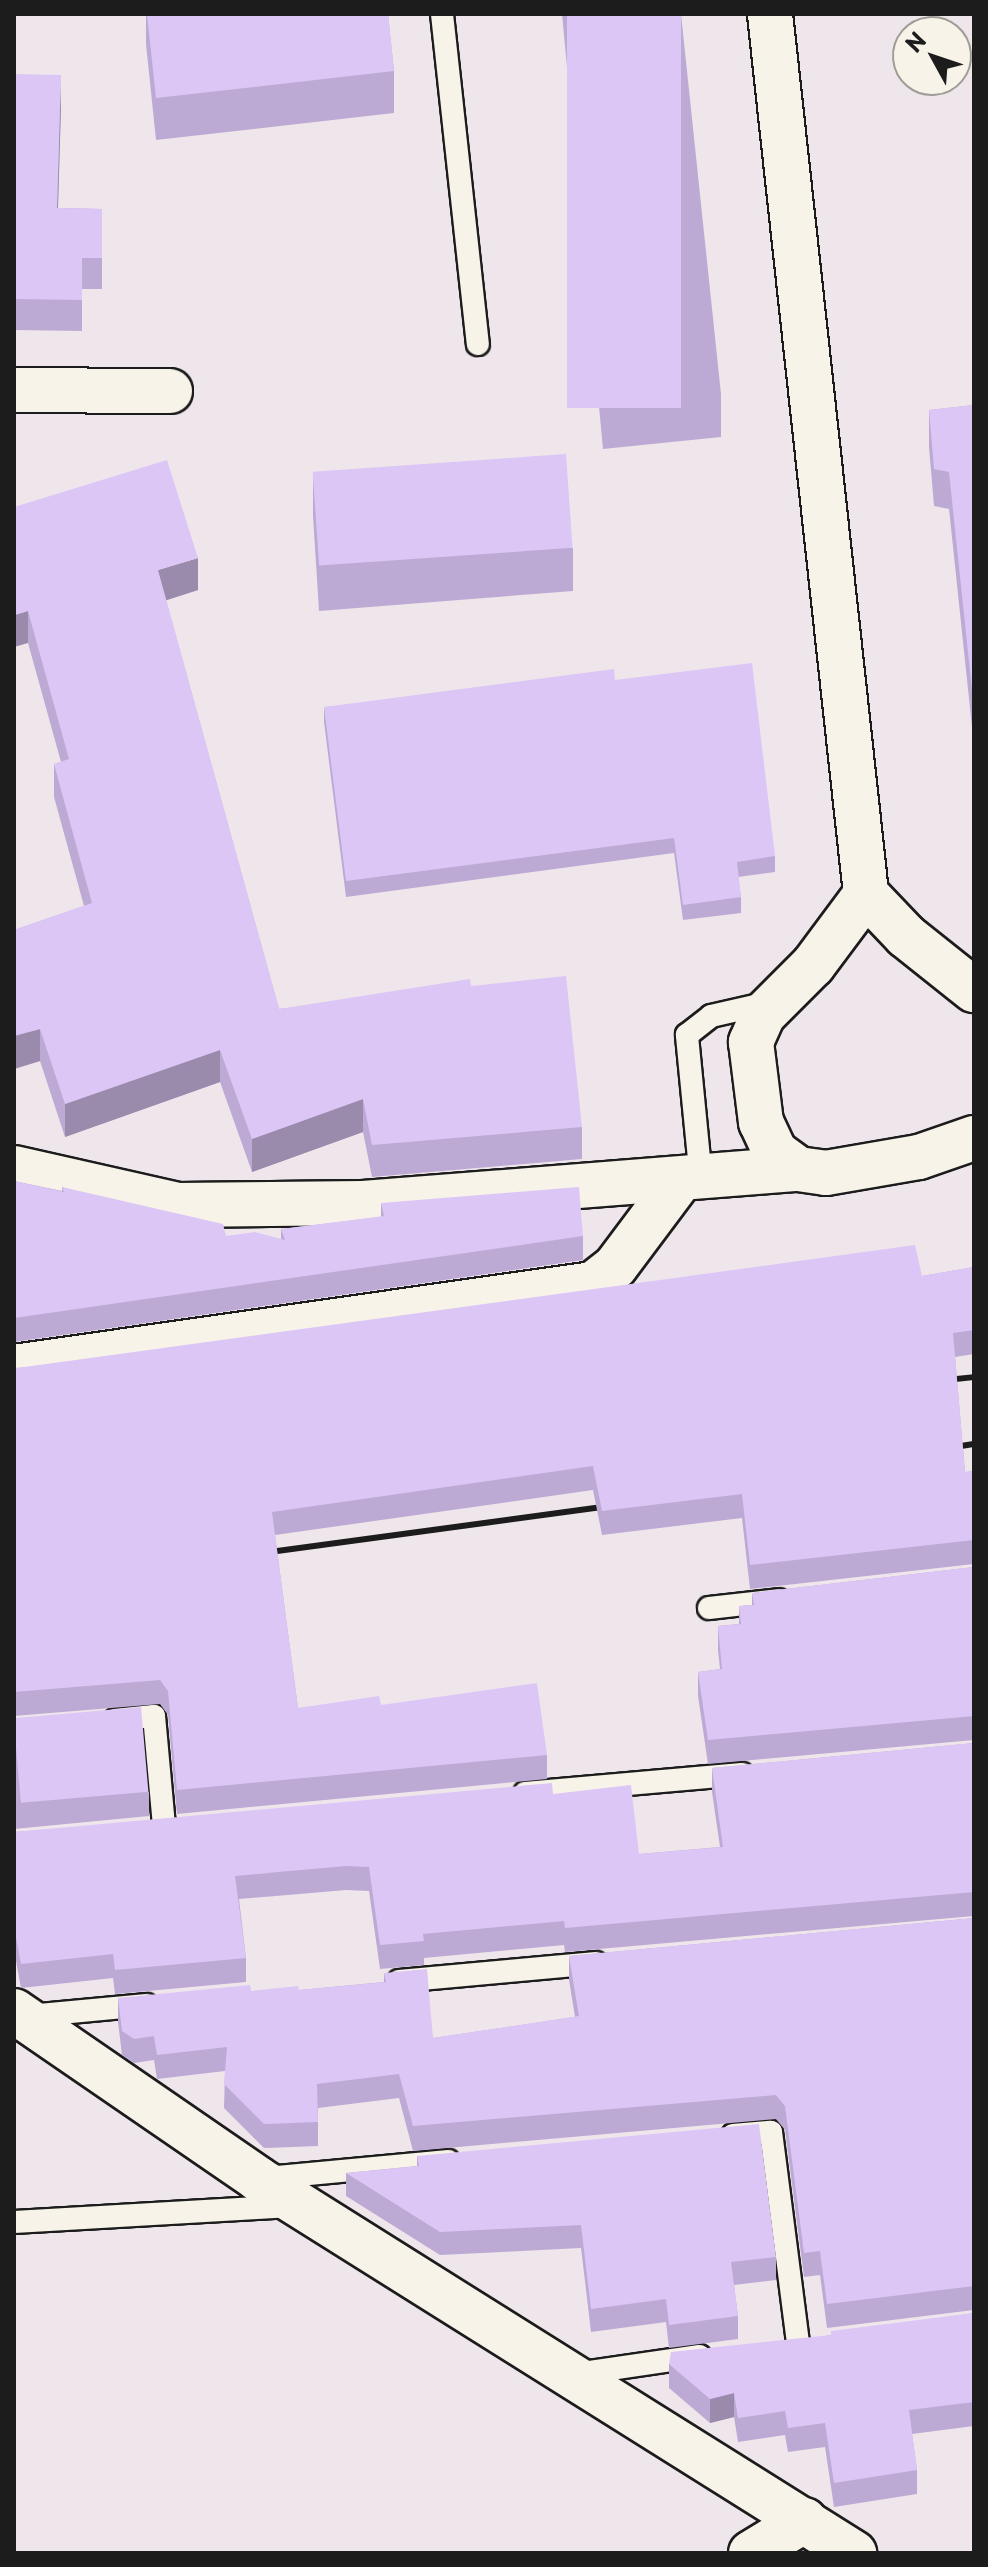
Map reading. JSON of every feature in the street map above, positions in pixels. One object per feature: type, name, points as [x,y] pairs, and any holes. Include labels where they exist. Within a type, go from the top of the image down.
[{"type":"street","points":[[770,14],[866,894],[906,936],[974,990]]},
{"type":"street","points":[[14,390],[170,391]]},
{"type":"street","points":[[798,1169],[775,1152],[761,1122],[751,1042],[763,1015],[813,965],[866,894]]},
{"type":"street","points":[[813,965],[860,945],[906,936]]},
{"type":"street","points":[[14,1168],[178,1205],[363,1203],[798,1169],[826,1173],[970,1147]]},
{"type":"street","points":[[14,1367],[593,1284],[615,1267],[690,1179]]},
{"type":"street","points":[[19,2013],[258,2179],[574,2374],[854,2553]]},
{"type":"street","points":[[751,2553],[805,2520]]},
{"type":"lane","points":[[442,14],[478,344]]},
{"type":"lane","points":[[690,1179],[687,1035],[711,1016],[778,1000]]},
{"type":"lane","points":[[709,1608],[802,1597]]},
{"type":"lane","points":[[92,1722],[154,1716],[172,1824],[134,1828]]},
{"type":"lane","points":[[498,1795],[768,1772]]},
{"type":"lane","points":[[372,1984],[626,1960]]},
{"type":"lane","points":[[19,2013],[166,2003]]},
{"type":"lane","points":[[709,2138],[771,2132],[798,2342]]},
{"type":"lane","points":[[258,2179],[476,2159]]},
{"type":"lane","points":[[14,2222],[300,2205]]},
{"type":"lane","points":[[768,2346],[827,2339]]},
{"type":"lane","points":[[574,2374],[724,2353]]},
{"type":"building","points":[[147,14],[388,14],[394,71],[156,98]]},
{"type":"building","points":[[567,14],[681,14],[681,408],[567,408]]},
{"type":"building","points":[[14,74],[61,75],[57,208],[102,209],[102,258],[82,258],[82,300],[14,299]]},
{"type":"building","points":[[974,405],[974,709],[949,472],[934,469],[929,410]]},
{"type":"building","points":[[566,454],[573,548],[319,565],[313,472]]},
{"type":"building","points":[[167,460],[198,558],[158,570],[279,1009],[470,979],[471,986],[566,976],[582,1127],[372,1145],[363,1099],[252,1139],[220,1050],[65,1104],[40,1029],[14,1036],[14,930],[92,903],[54,764],[69,759],[28,611],[14,615],[14,507]]},
{"type":"building","points":[[752,663],[775,856],[737,862],[741,897],[683,905],[674,838],[346,881],[324,707],[614,669],[615,680]]},
{"type":"building","points":[[14,1181],[64,1192],[62,1187],[223,1224],[226,1236],[255,1232],[285,1240],[281,1229],[384,1216],[381,1203],[579,1187],[583,1236],[14,1318]]},
{"type":"building","points":[[915,1245],[922,1276],[974,1267],[974,1330],[953,1333],[965,1472],[974,1471],[974,1540],[750,1565],[742,1494],[602,1511],[593,1466],[272,1512],[298,1708],[379,1696],[381,1705],[537,1683],[547,1755],[177,1790],[168,1691],[160,1680],[14,1692],[14,1367]]},
{"type":"building","points":[[974,1567],[974,1716],[708,1740],[698,1672],[722,1669],[718,1626],[741,1624],[739,1606],[754,1605],[752,1593]]},
{"type":"building","points":[[141,1707],[148,1792],[21,1803],[14,1718]]},
{"type":"building","points":[[974,1743],[974,1892],[565,1928],[564,1921],[423,1934],[424,1941],[380,1945],[369,1867],[346,1866],[235,1876],[246,1958],[115,1970],[113,1954],[21,1964],[14,1937],[14,1832],[552,1783],[553,1794],[631,1785],[639,1854],[723,1847],[712,1768]]},
{"type":"building","points":[[974,1918],[974,2286],[827,2304],[820,2251],[804,2253],[785,2106],[776,2095],[413,2126],[399,2074],[317,2084],[318,2122],[264,2124],[224,2084],[227,2047],[157,2055],[154,2036],[134,2039],[122,2031],[118,1998],[250,1985],[251,1991],[298,1986],[299,1990],[386,1982],[384,1973],[427,1969],[433,2038],[579,2016],[569,1956]]},
{"type":"building","points":[[759,2124],[776,2257],[731,2262],[738,2316],[669,2325],[666,2299],[591,2309],[581,2225],[440,2232],[346,2173],[419,2166],[417,2156]]},
{"type":"building","points":[[974,2313],[974,2402],[909,2410],[917,2470],[834,2483],[825,2423],[788,2428],[785,2411],[738,2418],[734,2393],[710,2399],[669,2364],[671,2352],[831,2335],[831,2331]]},
{"type":"railway","points":[[937,1381],[974,1377]]},
{"type":"railway","points":[[942,1449],[974,1444]]},
{"type":"railway","points":[[255,1554],[619,1505]]}]
